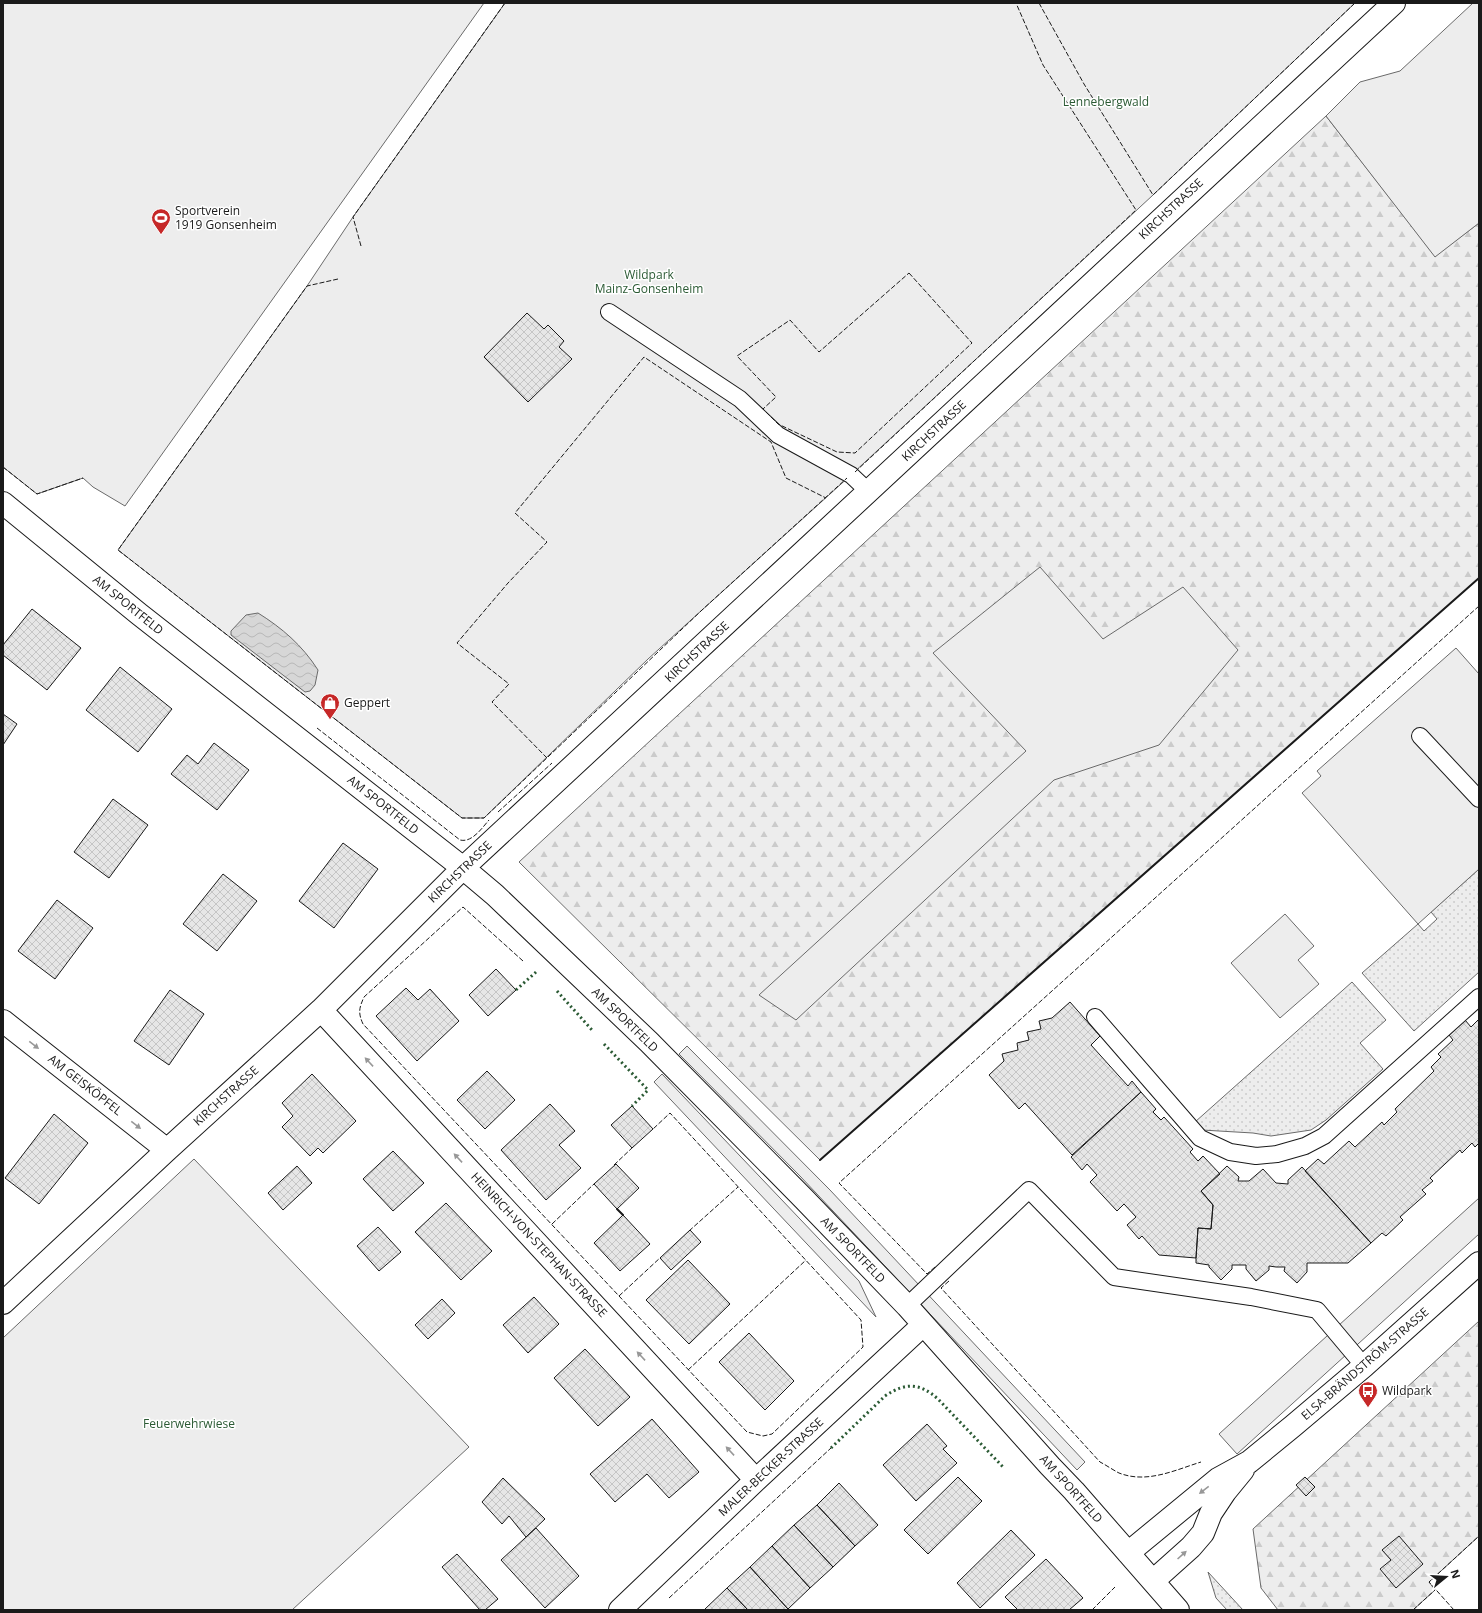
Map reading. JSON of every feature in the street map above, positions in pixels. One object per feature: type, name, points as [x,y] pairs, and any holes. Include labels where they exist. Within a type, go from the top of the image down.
[{"type":"street","name":"KIRCHSTRASSE","points":[[3,1303],[167,1150],[321,1010],[463,868],[1394,3]]},
{"type":"street","name":"AM SPORTFELD","points":[[3,503],[139,614],[463,868],[495,895],[649,1042],[907,1306],[1050,1466],[1074,1490],[1178,1610]]},
{"type":"street","name":"HEINRICH-VON-STEPHAN-STRASSE","points":[[321,1010],[756,1480]]},
{"type":"street","name":"AM GEISKÖPFEL","points":[[3,1021],[167,1150]]},
{"type":"street","name":"ELSA-BRÄNDSTRÖM-STRASSE","points":[[1128,1553],[1218,1479],[1249,1462],[1364,1366],[1479,1263]]},
{"type":"street","name":"MALER-BECKER-STRASSE","points":[[620,1610],[756,1480],[923,1325]]},
{"type":"street","name":"ELSA-BRÄNDSTRÖM-STRASSE","points":[[1153,1581],[1192,1547],[1203,1533],[1211,1513],[1225,1492],[1249,1462]]},
{"type":"lane","points":[[609,312],[740,399],[778,435],[851,475],[869,492]]},
{"type":"lane","points":[[1420,736],[1479,799]]},
{"type":"lane","points":[[1095,1017],[1200,1138],[1230,1152],[1256,1156],[1278,1154],[1305,1146],[1324,1136],[1479,997]]},
{"type":"lane","points":[[907,1306],[1029,1190],[1114,1277],[1251,1297],[1317,1310],[1364,1366]]},
{"type":"green space","points":[[1326,116],[1435,256],[1479,223],[1479,578],[820,1160],[519,862]]},
{"type":"green space","points":[[1479,869],[1479,972],[1414,1031],[1362,973],[1418,924],[1424,931],[1437,919],[1431,912]]},
{"type":"green space","points":[[1352,982],[1386,1020],[1360,1043],[1383,1069],[1326,1120],[1311,1130],[1271,1136],[1253,1133],[1202,1130],[1195,1122]]},
{"type":"green space","points":[[1479,1321],[1479,1536],[1429,1582],[1435,1590],[1413,1610],[1278,1610],[1261,1588],[1253,1529]]},
{"type":"green space","points":[[1208,1572],[1243,1610],[1227,1610],[1216,1598]]},
{"type":"shaded area","name":"Sportverein 1919 Gonsenheim","points":[[3,3],[484,3],[125,506],[93,487],[83,478],[37,494],[3,467]]},
{"type":"shaded area","name":"Wildpark Mainz-Gonsenheim","points":[[505,3],[1355,3],[1153,195],[851,475],[648,659],[484,818],[462,818],[118,550],[307,286],[353,217]]},
{"type":"shaded area","points":[[1473,3],[1479,3],[1479,223],[1435,257],[1326,116],[1360,82],[1400,71]]},
{"type":"shaded area","points":[[1040,567],[1103,639],[1183,587],[1238,650],[1159,745],[1054,780],[796,1020],[759,995],[1026,751],[933,653]]},
{"type":"shaded area","points":[[1456,648],[1479,674],[1479,869],[1418,924],[1302,793],[1321,776],[1317,771]]},
{"type":"shaded area","points":[[1285,914],[1314,946],[1298,960],[1319,984],[1280,1018],[1231,963]]},
{"type":"shaded area","points":[[687,1046],[830,1190],[1085,1462],[1077,1470],[800,1176],[679,1054]]},
{"type":"shaded area","points":[[662,1074],[859,1281],[876,1317],[654,1082]]},
{"type":"shaded area","name":"Feuerwehrwiese","points":[[194,1159],[469,1447],[292,1610],[3,1610],[3,1338]]},
{"type":"shaded area","points":[[1479,1198],[1479,1234],[1237,1454],[1219,1434]]},
{"type":"water","points":[[258,613],[291,638],[312,661],[318,670],[315,685],[310,691],[305,692],[231,635],[231,631],[246,615]]},
{"type":"building","points":[[527,313],[544,329],[548,325],[564,341],[559,347],[572,359],[528,402],[484,357]]},
{"type":"building","points":[[32,609],[81,648],[47,690],[3,655],[3,645]]},
{"type":"building","points":[[120,667],[172,709],[138,752],[86,710]]},
{"type":"building","points":[[3,714],[17,724],[3,745]]},
{"type":"building","points":[[214,743],[249,770],[217,810],[171,774],[187,755],[198,764]]},
{"type":"building","points":[[113,799],[148,825],[109,878],[74,852]]},
{"type":"building","points":[[343,843],[378,869],[334,928],[299,901]]},
{"type":"building","points":[[223,874],[257,901],[217,951],[183,924]]},
{"type":"building","points":[[57,900],[93,928],[55,979],[18,951]]},
{"type":"building","points":[[496,969],[516,990],[488,1016],[469,995]]},
{"type":"building","points":[[406,988],[418,1000],[430,989],[459,1021],[417,1061],[376,1016]]},
{"type":"building","points":[[170,990],[204,1014],[169,1065],[134,1041]]},
{"type":"building","points":[[1070,1002],[1100,1036],[1091,1045],[1128,1086],[1132,1081],[1141,1092],[1072,1155],[1025,1103],[1019,1109],[989,1075],[1004,1061],[1002,1054],[1018,1050],[1017,1043],[1029,1040],[1027,1032],[1041,1029],[1039,1021],[1052,1018]]},
{"type":"building","points":[[1479,1019],[1479,1143],[1475,1147],[1472,1143],[1462,1153],[1460,1150],[1430,1178],[1433,1181],[1422,1190],[1426,1194],[1400,1217],[1403,1220],[1386,1236],[1382,1233],[1371,1243],[1305,1171],[1318,1159],[1324,1164],[1349,1141],[1355,1147],[1382,1122],[1384,1125],[1397,1112],[1395,1109],[1434,1071],[1431,1067],[1441,1057],[1438,1054],[1453,1040],[1449,1035],[1465,1020],[1471,1027]]},
{"type":"building","points":[[487,1071],[515,1100],[485,1129],[457,1100]]},
{"type":"building","points":[[312,1074],[356,1121],[323,1153],[318,1148],[310,1156],[282,1127],[293,1116],[282,1103]]},
{"type":"building","points":[[1141,1092],[1156,1109],[1153,1112],[1161,1120],[1164,1117],[1193,1149],[1190,1152],[1198,1161],[1203,1156],[1220,1174],[1201,1191],[1213,1205],[1211,1229],[1198,1228],[1196,1258],[1159,1255],[1142,1236],[1139,1239],[1127,1225],[1136,1217],[1124,1204],[1117,1211],[1090,1182],[1097,1175],[1087,1164],[1082,1170],[1071,1157]]},
{"type":"building","points":[[550,1104],[575,1131],[559,1145],[581,1168],[546,1200],[501,1150]]},
{"type":"building","points":[[632,1106],[653,1129],[632,1148],[611,1125]]},
{"type":"building","points":[[54,1114],[88,1143],[39,1204],[5,1178]]},
{"type":"building","points":[[393,1151],[424,1183],[393,1211],[363,1179]]},
{"type":"building","points":[[616,1164],[639,1188],[617,1209],[594,1184]]},
{"type":"building","points":[[297,1166],[312,1183],[283,1210],[268,1193]]},
{"type":"building","points":[[1227,1166],[1239,1177],[1238,1181],[1249,1181],[1263,1169],[1276,1183],[1288,1184],[1288,1180],[1302,1167],[1371,1243],[1348,1263],[1307,1263],[1307,1272],[1297,1283],[1284,1271],[1285,1267],[1269,1266],[1269,1270],[1256,1281],[1246,1269],[1246,1265],[1232,1265],[1232,1269],[1221,1280],[1209,1267],[1209,1265],[1196,1263],[1196,1258],[1198,1228],[1211,1229],[1213,1205],[1201,1191]]},
{"type":"building","points":[[446,1203],[492,1251],[461,1280],[415,1232]]},
{"type":"building","points":[[623,1215],[650,1244],[620,1271],[594,1243]]},
{"type":"building","points":[[378,1227],[401,1252],[379,1271],[357,1246]]},
{"type":"building","points":[[690,1230],[701,1242],[671,1270],[660,1258]]},
{"type":"building","points":[[688,1260],[730,1304],[689,1344],[646,1300]]},
{"type":"building","points":[[534,1297],[559,1324],[528,1353],[503,1325]]},
{"type":"building","points":[[442,1299],[455,1313],[428,1339],[415,1325]]},
{"type":"building","points":[[749,1333],[794,1381],[765,1410],[719,1362]]},
{"type":"building","points":[[585,1349],[630,1397],[598,1426],[554,1378]]},
{"type":"building","points":[[652,1419],[699,1472],[669,1498],[647,1474],[615,1502],[590,1474]]},
{"type":"building","points":[[927,1424],[947,1446],[943,1449],[957,1463],[916,1501],[883,1465]]},
{"type":"building","points":[[958,1477],[982,1501],[928,1554],[904,1530]]},
{"type":"building","points":[[1305,1477],[1315,1487],[1306,1496],[1296,1485]]},
{"type":"building","points":[[503,1478],[545,1519],[526,1537],[509,1516],[502,1524],[482,1502]]},
{"type":"building","points":[[839,1483],[878,1525],[855,1546],[817,1505]]},
{"type":"building","points":[[817,1505],[855,1546],[833,1567],[794,1525]]},
{"type":"building","points":[[794,1525],[833,1567],[810,1588],[772,1546]]},
{"type":"building","points":[[536,1528],[579,1576],[545,1608],[501,1560]]},
{"type":"building","points":[[1011,1530],[1035,1555],[980,1608],[957,1583]]},
{"type":"building","points":[[1399,1536],[1423,1564],[1396,1588],[1380,1569],[1391,1560],[1382,1550]]},
{"type":"building","points":[[772,1546],[810,1588],[788,1609],[750,1567]]},
{"type":"building","points":[[457,1554],[498,1599],[485,1610],[480,1610],[442,1567]]},
{"type":"building","points":[[1046,1559],[1083,1598],[1069,1610],[1018,1610],[1005,1597]]},
{"type":"building","points":[[750,1567],[788,1609],[787,1610],[748,1610],[727,1588]]},
{"type":"building","points":[[727,1588],[748,1610],[705,1609]]},
{"type":"hedge","points":[[516,990],[536,972]]},
{"type":"hedge","points":[[557,991],[592,1030]]},
{"type":"hedge","points":[[604,1044],[648,1090],[632,1106]]},
{"type":"hedge","points":[[831,1448],[885,1396],[900,1388],[913,1386],[925,1390],[938,1399],[1004,1468]]},
{"type":"fence","points":[[361,246],[353,217],[505,3]]},
{"type":"fence","points":[[855,472],[1136,210],[1043,65],[1016,3]]},
{"type":"fence","points":[[1039,3],[1084,84],[1153,195],[1355,3]]},
{"type":"fence","points":[[909,273],[972,343],[855,453],[837,452],[778,424],[763,409],[776,397],[737,356],[790,320],[819,352],[909,273]]},
{"type":"fence","points":[[338,279],[307,286],[118,550],[462,818],[484,818],[702,610],[847,478]]},
{"type":"fence","points":[[547,758],[492,702],[509,684],[457,643],[508,583],[547,542],[515,513],[644,357],[771,442],[786,478],[826,498]]},
{"type":"fence","points":[[3,467],[37,494],[83,478]]},
{"type":"fence","points":[[935,1267],[927,1274],[839,1183],[1479,606]]},
{"type":"fence","points":[[317,728],[460,840],[473,837],[489,820]]},
{"type":"fence","points":[[498,812],[552,763]]},
{"type":"fence","points":[[523,961],[463,907],[364,997],[360,1010],[361,1020],[363,1024],[747,1432],[763,1436],[772,1434],[863,1347],[861,1320],[670,1113],[652,1130]]},
{"type":"fence","points":[[614,1165],[633,1147]]},
{"type":"fence","points":[[552,1224],[595,1183]]},
{"type":"fence","points":[[689,1231],[738,1187]]},
{"type":"fence","points":[[619,1296],[661,1257]]},
{"type":"fence","points":[[688,1370],[806,1260]]},
{"type":"fence","points":[[949,1281],[941,1288],[1100,1462],[1119,1473],[1140,1477],[1161,1475],[1201,1462]]},
{"type":"fence","points":[[669,1598],[831,1448]]},
{"type":"fence","points":[[1454,1610],[1429,1582],[1479,1536]]},
{"type":"fence","points":[[1092,1610],[1115,1587]]},
{"type":"fence","points":[[1413,1610],[1435,1590]]},
{"type":"wall","points":[[820,1160],[1479,578]]},
{"type":"wall","points":[[617,1209],[623,1215]]},
{"type":"place","name":"Sportverein 1919 Gonsenheim","points":[[161,235]]},
{"type":"place","name":"Geppert","points":[[330,720]]},
{"type":"place","name":"Wildpark","points":[[1368,1408]]},
{"type":"park label","name":"Lennebergwald","points":[[1106,102]]}]
